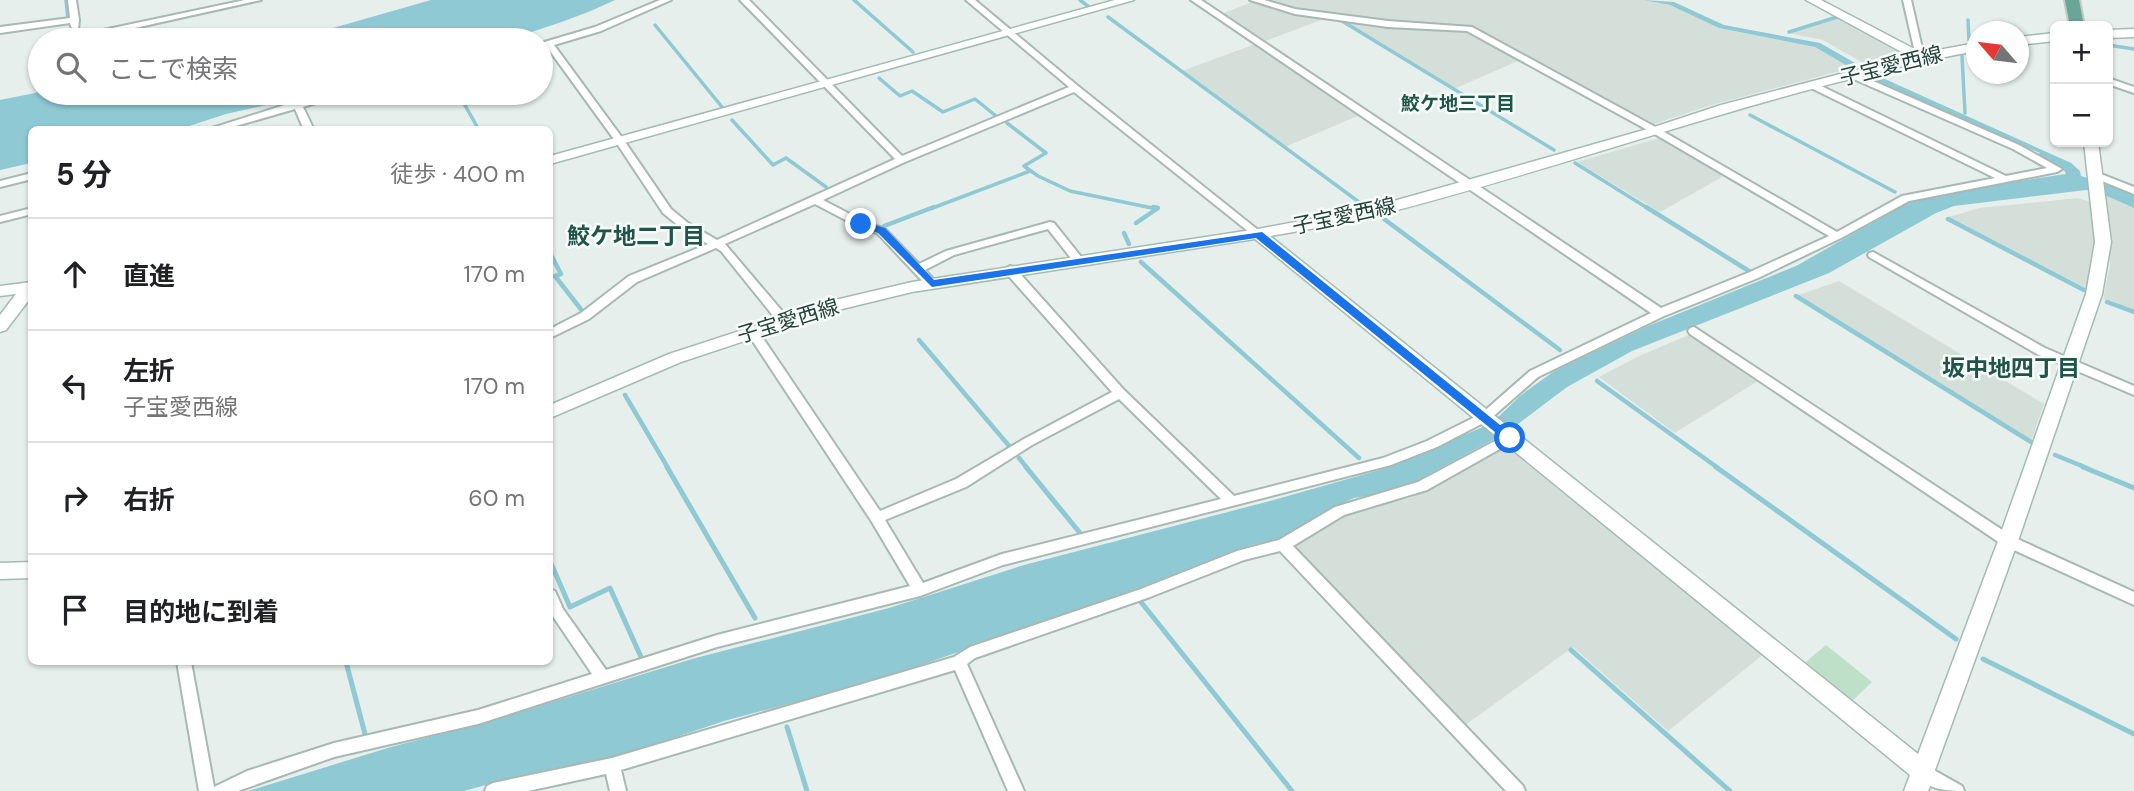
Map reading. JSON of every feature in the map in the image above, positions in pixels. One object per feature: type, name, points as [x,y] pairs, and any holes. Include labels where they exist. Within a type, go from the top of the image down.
[{"type":"main road","points":[[2072,0],[2076,21]]},
{"type":"street","points":[[72,0],[75,28]]},
{"type":"street","points":[[130,28],[257,0]]},
{"type":"street","points":[[553,43],[598,29],[667,0]]},
{"type":"street","points":[[744,0],[901,160]]},
{"type":"street","points":[[970,0],[1075,88],[1487,419],[1920,782],[1956,791]]},
{"type":"street","points":[[553,159],[1128,0]]},
{"type":"street","points":[[1195,0],[1660,313]]},
{"type":"street","points":[[1254,0],[1295,11],[1388,24],[1469,29],[1656,131],[1837,236]]},
{"type":"street","points":[[1812,0],[1920,57]]},
{"type":"street","points":[[1907,0],[1920,57]]},
{"type":"street","points":[[0,30],[75,20]]},
{"type":"street","points":[[2113,34],[2134,33]]},
{"type":"street","points":[[2029,40],[2050,38]]},
{"type":"street","name":"子宝愛西線","points":[[553,411],[675,358],[783,320],[835,305],[1010,270],[1258,234],[1371,212],[1656,131],[1726,108],[1870,69],[1966,49]]},
{"type":"street","points":[[553,55],[620,141],[667,211],[725,249],[783,320]]},
{"type":"street","points":[[222,791],[247,779],[334,750],[478,717],[717,641],[920,590],[1002,560],[1387,462],[1487,419],[1534,374],[1660,313],[1754,275],[1837,236],[1906,198],[2057,169],[2017,147],[1852,75]]},
{"type":"street","points":[[2113,83],[2134,90]]},
{"type":"street","points":[[1814,86],[2003,178]]},
{"type":"street","points":[[553,332],[585,316],[634,279],[716,245],[901,160],[1075,88]]},
{"type":"street","points":[[223,126],[294,105]]},
{"type":"street","points":[[297,105],[307,126]]},
{"type":"street","points":[[1920,782],[2094,294],[2104,242],[2092,147]]},
{"type":"street","points":[[2096,175],[2134,191]]},
{"type":"street","points":[[0,184],[28,177]]},
{"type":"street","points":[[814,199],[861,224],[881,231],[932,284]]},
{"type":"street","points":[[0,219],[28,212]]},
{"type":"street","points":[[918,269],[950,253],[1050,225],[1078,260]]},
{"type":"street","points":[[1873,255],[2068,364],[2134,391]]},
{"type":"street","points":[[1010,270],[1120,393],[1232,502]]},
{"type":"street","points":[[0,291],[28,284]]},
{"type":"street","points":[[0,326],[7,312],[28,287]]},
{"type":"street","points":[[752,331],[877,518],[920,590]]},
{"type":"street","points":[[1694,331],[2008,541],[2134,599]]},
{"type":"street","points":[[877,518],[961,483],[1028,442],[1120,393]]},
{"type":"street","points":[[493,791],[612,765],[959,662],[970,653],[1145,593],[1242,555],[1283,545],[1340,512],[1422,486],[1510,438]]},
{"type":"street","points":[[1283,545],[1517,791]]},
{"type":"street","points":[[0,570],[28,570]]},
{"type":"street","points":[[553,602],[602,677]]},
{"type":"street","points":[[959,662],[1016,791]]},
{"type":"street","points":[[185,665],[207,791]]},
{"type":"street","points":[[612,765],[618,791]]},
{"type":"shaded area","points":[[1262,0],[1643,0],[1670,5],[1719,28],[1815,47],[1851,68],[1708,106],[1651,125],[1472,27],[1388,22],[1294,9]]},
{"type":"shaded area","points":[[1255,1],[1329,17],[1263,42],[1221,14]]},
{"type":"shaded area","points":[[1840,17],[1900,49],[1903,54],[1865,64],[1823,40],[1787,33]]},
{"type":"shaded area","points":[[1339,18],[1389,26],[1471,32],[1520,60],[1454,89]]},
{"type":"shaded area","points":[[1255,44],[1360,115],[1285,147],[1182,71]]},
{"type":"shaded area","points":[[1659,138],[1724,176],[1660,212],[1577,162]]},
{"type":"shaded area","points":[[2105,195],[2134,208],[2134,310],[2103,299],[2110,266]]},
{"type":"shaded area","points":[[2077,198],[2091,202],[2095,257],[2086,288],[1948,217],[1980,208]]},
{"type":"shaded area","points":[[1839,281],[2044,404],[2031,442],[1796,296]]},
{"type":"shaded area","points":[[1691,334],[1761,379],[1675,433],[1599,377],[1639,356]]},
{"type":"shaded area","points":[[1507,443],[1765,653],[1668,731],[1573,647],[1464,726],[1288,545],[1359,508],[1411,498]]},
{"type":"green space","points":[[1826,645],[1872,682],[1848,705],[1801,666]]},
{"type":"water","points":[[431,0],[615,0],[542,28],[333,28]]},
{"type":"water","points":[[1643,0],[1674,2],[1724,25],[1820,43],[1876,75],[2071,163],[2080,171],[2081,176],[2134,194],[2134,208],[2100,193],[2086,190],[1954,206],[1936,213],[1829,273],[1632,351],[1567,387],[1509,431],[1407,486],[1391,492],[1354,498],[1338,505],[1294,535],[1252,545],[1113,598],[878,680],[724,721],[614,758],[511,778],[464,791],[248,791],[391,747],[488,722],[692,659],[889,608],[1024,565],[1390,467],[1492,423],[1521,395],[1556,370],[1648,326],[1796,266],[1911,201],[1949,191],[2066,174],[2063,168],[2038,154],[2040,153],[1868,78],[1815,47],[1719,28],[1670,5]]},
{"type":"water","points":[[28,94],[28,105],[266,105],[189,126],[28,126],[28,164],[0,170],[0,100]]},
{"type":"waterway","points":[[63,20],[68,19],[66,0]]},
{"type":"waterway","points":[[854,0],[913,52]]},
{"type":"waterway","points":[[1080,0],[1089,7]]},
{"type":"waterway","points":[[1789,32],[1837,17],[1833,14]]},
{"type":"waterway","points":[[1108,17],[1363,205]]},
{"type":"waterway","points":[[1342,21],[1554,150]]},
{"type":"waterway","points":[[655,25],[722,107]]},
{"type":"waterway","points":[[2113,46],[2134,49]]},
{"type":"waterway","points":[[1962,56],[1965,113]]},
{"type":"waterway","points":[[879,78],[900,96],[912,91],[943,112],[975,99],[996,116]]},
{"type":"waterway","points":[[465,105],[477,126]]},
{"type":"waterway","points":[[1750,115],[1895,192]]},
{"type":"waterway","points":[[732,120],[773,165],[786,158],[826,187]]},
{"type":"waterway","points":[[1007,123],[1046,153],[1024,166],[1038,176],[1070,191],[1157,209]]},
{"type":"waterway","points":[[1575,163],[1649,209]]},
{"type":"waterway","points":[[930,209],[1030,171]]},
{"type":"waterway","points":[[884,226],[934,207]]},
{"type":"waterway","points":[[1153,207],[1157,209]]},
{"type":"waterway","points":[[1646,207],[1749,271]]},
{"type":"waterway","points":[[1136,223],[1157,209]]},
{"type":"waterway","points":[[1384,219],[1560,350]]},
{"type":"waterway","points":[[1948,219],[2084,290]]},
{"type":"waterway","points":[[1124,233],[1129,244]]},
{"type":"waterway","points":[[553,259],[561,274],[555,276],[583,312]]},
{"type":"waterway","points":[[1141,262],[1359,458]]},
{"type":"waterway","points":[[1796,296],[2031,442]]},
{"type":"waterway","points":[[2107,302],[2134,312]]},
{"type":"waterway","points":[[919,340],[1010,447]]},
{"type":"waterway","points":[[1597,381],[1718,468]]},
{"type":"waterway","points":[[625,395],[668,468]]},
{"type":"waterway","points":[[2055,455],[2087,468]]},
{"type":"waterway","points":[[1019,458],[1027,468]]},
{"type":"waterway","points":[[667,467],[755,618]]},
{"type":"waterway","points":[[1026,467],[1080,533]]},
{"type":"waterway","points":[[1716,467],[1956,639]]},
{"type":"waterway","points":[[2083,467],[2134,488]]},
{"type":"waterway","points":[[553,568],[570,607],[610,588],[641,657]]},
{"type":"waterway","points":[[1141,602],[1292,791]]},
{"type":"waterway","points":[[1571,650],[1730,791]]},
{"type":"waterway","points":[[1983,659],[2134,734]]},
{"type":"waterway","points":[[347,665],[365,734]]},
{"type":"waterway","points":[[787,727],[807,791]]},
{"type":"district","name":"鮫ケ地三丁目","points":[[1458,103]]},
{"type":"district","name":"鮫ケ地二丁目","points":[[636,236]]},
{"type":"district","name":"坂中地四丁目","points":[[2011,368]]},
{"type":"route","points":[[861,224],[881,231],[932,284],[1258,234],[1510,438]]}]
